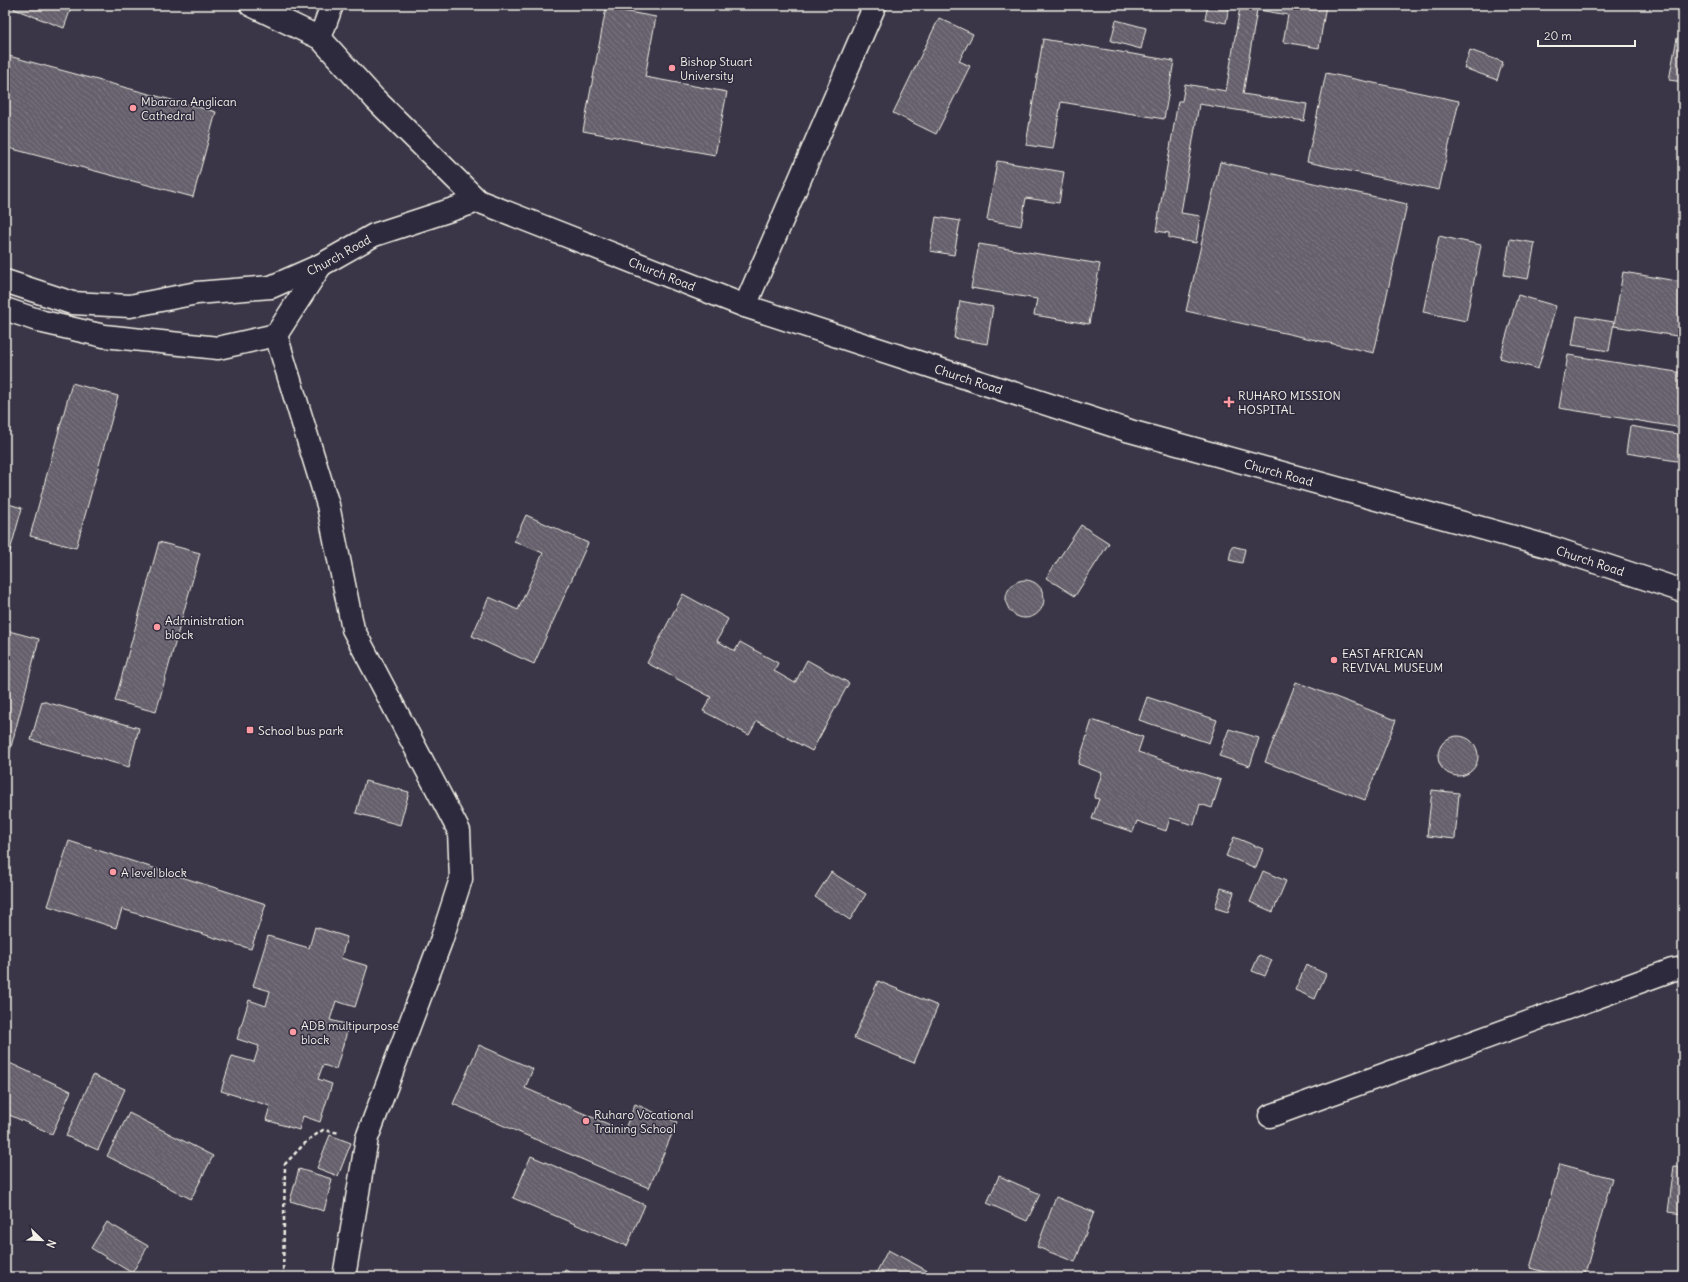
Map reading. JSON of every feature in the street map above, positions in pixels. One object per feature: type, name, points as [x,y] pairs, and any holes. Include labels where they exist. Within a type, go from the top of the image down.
[{"type":"street","points":[[252,5],[320,38],[375,99],[478,201]]},
{"type":"street","points":[[320,38],[332,5]]},
{"type":"street","points":[[745,306],[875,5]]},
{"type":"street","name":"Church Road","points":[[5,281],[72,303],[130,306],[197,293],[272,287],[321,265],[374,234],[478,201],[745,306],[1130,431],[1550,547],[1683,591]]},
{"type":"street","points":[[5,309],[43,322],[104,336],[218,348],[276,335],[321,265]]},
{"type":"street","points":[[276,335],[328,505],[353,629],[459,830],[461,879],[440,941],[366,1138],[344,1277]]},
{"type":"street","points":[[1270,1116],[1672,970],[1683,968]]},
{"type":"path","points":[[283,1277],[285,1164],[308,1140],[323,1130],[366,1138]]},
{"type":"building","points":[[15,5],[72,5],[64,28],[14,9]]},
{"type":"building","points":[[1208,5],[1229,5],[1226,23],[1205,19]]},
{"type":"building","points":[[1229,5],[1326,5],[1319,48],[1283,42],[1288,15]]},
{"type":"building","points":[[1240,7],[1257,10],[1243,94],[1307,104],[1304,121],[1199,104],[1181,213],[1200,216],[1196,243],[1169,238],[1169,233],[1156,231],[1178,101],[1182,101],[1185,84],[1226,91]]},
{"type":"building","points":[[606,8],[656,17],[645,77],[727,92],[715,155],[583,131]]},
{"type":"building","points":[[939,18],[973,34],[959,61],[970,66],[936,134],[893,113]]},
{"type":"building","points":[[1116,20],[1146,28],[1141,49],[1111,41]]},
{"type":"building","points":[[1677,38],[1683,39],[1683,82],[1669,80]]},
{"type":"building","points":[[1043,39],[1174,61],[1164,119],[1061,102],[1053,149],[1026,145]]},
{"type":"building","points":[[1470,50],[1503,62],[1497,80],[1464,68]]},
{"type":"building","points":[[5,55],[216,112],[193,197],[5,147]]},
{"type":"building","points":[[1326,73],[1459,101],[1439,190],[1307,162]]},
{"type":"building","points":[[997,161],[1064,172],[1059,203],[1026,198],[1021,226],[987,220]]},
{"type":"building","points":[[1220,162],[1407,204],[1374,353],[1186,311]]},
{"type":"building","points":[[936,217],[960,221],[954,255],[930,251]]},
{"type":"building","points":[[1439,236],[1481,245],[1466,321],[1423,312]]},
{"type":"building","points":[[1510,239],[1535,243],[1528,279],[1504,275]]},
{"type":"building","points":[[979,244],[1100,264],[1089,324],[1034,315],[1037,299],[971,288]]},
{"type":"building","points":[[1623,272],[1683,282],[1683,337],[1614,326]]},
{"type":"building","points":[[1518,295],[1556,306],[1538,369],[1500,358]]},
{"type":"building","points":[[960,301],[993,307],[987,344],[954,338]]},
{"type":"building","points":[[1577,316],[1614,322],[1609,351],[1572,345]]},
{"type":"building","points":[[1568,355],[1683,373],[1683,428],[1559,408]]},
{"type":"building","points":[[72,383],[118,396],[76,548],[30,536]]},
{"type":"building","points":[[1630,426],[1683,435],[1683,462],[1626,453]]},
{"type":"building","points":[[5,503],[22,508],[5,569]]},
{"type":"building","points":[[526,515],[588,543],[534,664],[472,636],[489,597],[518,610],[543,553],[514,541]]},
{"type":"building","points":[[1081,525],[1109,543],[1075,596],[1046,578]]},
{"type":"building","name":"Administration block","points":[[159,542],[200,553],[156,712],[115,701]]},
{"type":"building","points":[[1232,546],[1245,549],[1242,563],[1229,560]]},
{"type":"building","points":[[1021,580],[1029,580],[1039,585],[1043,592],[1043,606],[1039,613],[1029,618],[1021,618],[1011,613],[1009,610],[1006,603],[1006,595],[1011,585],[1014,583]]},
{"type":"building","points":[[683,594],[728,619],[717,641],[735,651],[740,642],[778,663],[774,671],[795,683],[807,660],[849,683],[812,751],[757,721],[749,735],[703,711],[711,697],[647,663]]},
{"type":"building","points":[[5,630],[39,639],[5,770]]},
{"type":"building","points":[[1296,682],[1396,720],[1365,800],[1265,762]]},
{"type":"building","points":[[1147,697],[1217,720],[1209,743],[1139,720]]},
{"type":"building","points":[[42,701],[139,728],[129,767],[31,740]]},
{"type":"building","points":[[1092,720],[1143,737],[1138,752],[1221,780],[1212,808],[1200,804],[1194,825],[1170,818],[1166,831],[1137,821],[1133,832],[1092,819],[1099,799],[1094,798],[1102,773],[1078,764]]},
{"type":"building","points":[[1229,729],[1259,738],[1250,766],[1219,756]]},
{"type":"building","points":[[1458,736],[1472,742],[1478,756],[1472,770],[1458,776],[1444,770],[1438,756],[1444,742]]},
{"type":"building","points":[[365,781],[409,792],[400,825],[356,813]]},
{"type":"building","points":[[1432,790],[1459,793],[1455,839],[1427,836]]},
{"type":"building","points":[[1234,837],[1263,849],[1256,868],[1226,856]]},
{"type":"building","name":"A level block","points":[[69,841],[266,904],[251,949],[122,909],[116,928],[48,906]]},
{"type":"building","points":[[1263,871],[1286,881],[1273,912],[1250,902]]},
{"type":"building","points":[[831,872],[866,894],[850,920],[815,897]]},
{"type":"building","points":[[1221,888],[1234,892],[1228,912],[1215,908]]},
{"type":"building","name":"ADB multipurpose block","points":[[315,927],[347,937],[341,958],[368,966],[355,1007],[336,1001],[330,1020],[349,1025],[336,1069],[323,1065],[318,1079],[332,1084],[320,1122],[303,1116],[299,1130],[266,1120],[270,1106],[221,1091],[232,1056],[254,1062],[259,1046],[237,1039],[249,1000],[266,1006],[270,991],[253,986],[268,936],[309,948]]},
{"type":"building","points":[[1259,955],[1272,960],[1265,976],[1252,971]]},
{"type":"building","points":[[1306,965],[1326,974],[1315,999],[1295,990]]},
{"type":"building","points":[[878,981],[938,1006],[914,1063],[854,1038]]},
{"type":"building","points":[[479,1045],[533,1069],[525,1088],[624,1131],[635,1104],[677,1122],[649,1188],[453,1104]]},
{"type":"building","points":[[5,1061],[71,1091],[52,1134],[5,1113]]},
{"type":"building","points":[[93,1075],[125,1089],[98,1150],[66,1136]]},
{"type":"building","points":[[129,1113],[213,1156],[191,1199],[107,1156]]},
{"type":"building","points":[[330,1135],[351,1143],[338,1176],[317,1168]]},
{"type":"building","points":[[531,1156],[645,1205],[627,1246],[513,1198]]},
{"type":"building","points":[[1560,1164],[1612,1178],[1584,1277],[1562,1277],[1530,1268]]},
{"type":"building","points":[[1674,1166],[1683,1167],[1683,1214],[1668,1212]]},
{"type":"building","points":[[299,1169],[332,1179],[324,1211],[290,1201]]},
{"type":"building","points":[[999,1176],[1040,1194],[1027,1221],[987,1203]]},
{"type":"building","points":[[1056,1197],[1094,1212],[1075,1262],[1037,1247]]},
{"type":"building","points":[[107,1222],[148,1246],[132,1273],[91,1248]]},
{"type":"building","points":[[888,1250],[939,1277],[874,1277]]},
{"type":"building","points":[[565,1270],[581,1277],[562,1277]]},
{"type":"place","name":"Bishop Stuart University","points":[[672,68]]},
{"type":"place","name":"Mbarara Anglican Cathedral","points":[[133,108]]},
{"type":"place","name":"RUHARO MISSION HOSPITAL","points":[[1229,402]]},
{"type":"place","name":"Administration block","points":[[157,627]]},
{"type":"place","name":"EAST AFRICAN REVIVAL MUSEUM","points":[[1334,660]]},
{"type":"place","name":"School bus park","points":[[250,730]]},
{"type":"place","name":"A level block","points":[[113,872]]},
{"type":"place","name":"ADB multipurpose block","points":[[293,1032]]},
{"type":"place","name":"Ruharo Vocational Training School","points":[[586,1121]]}]
